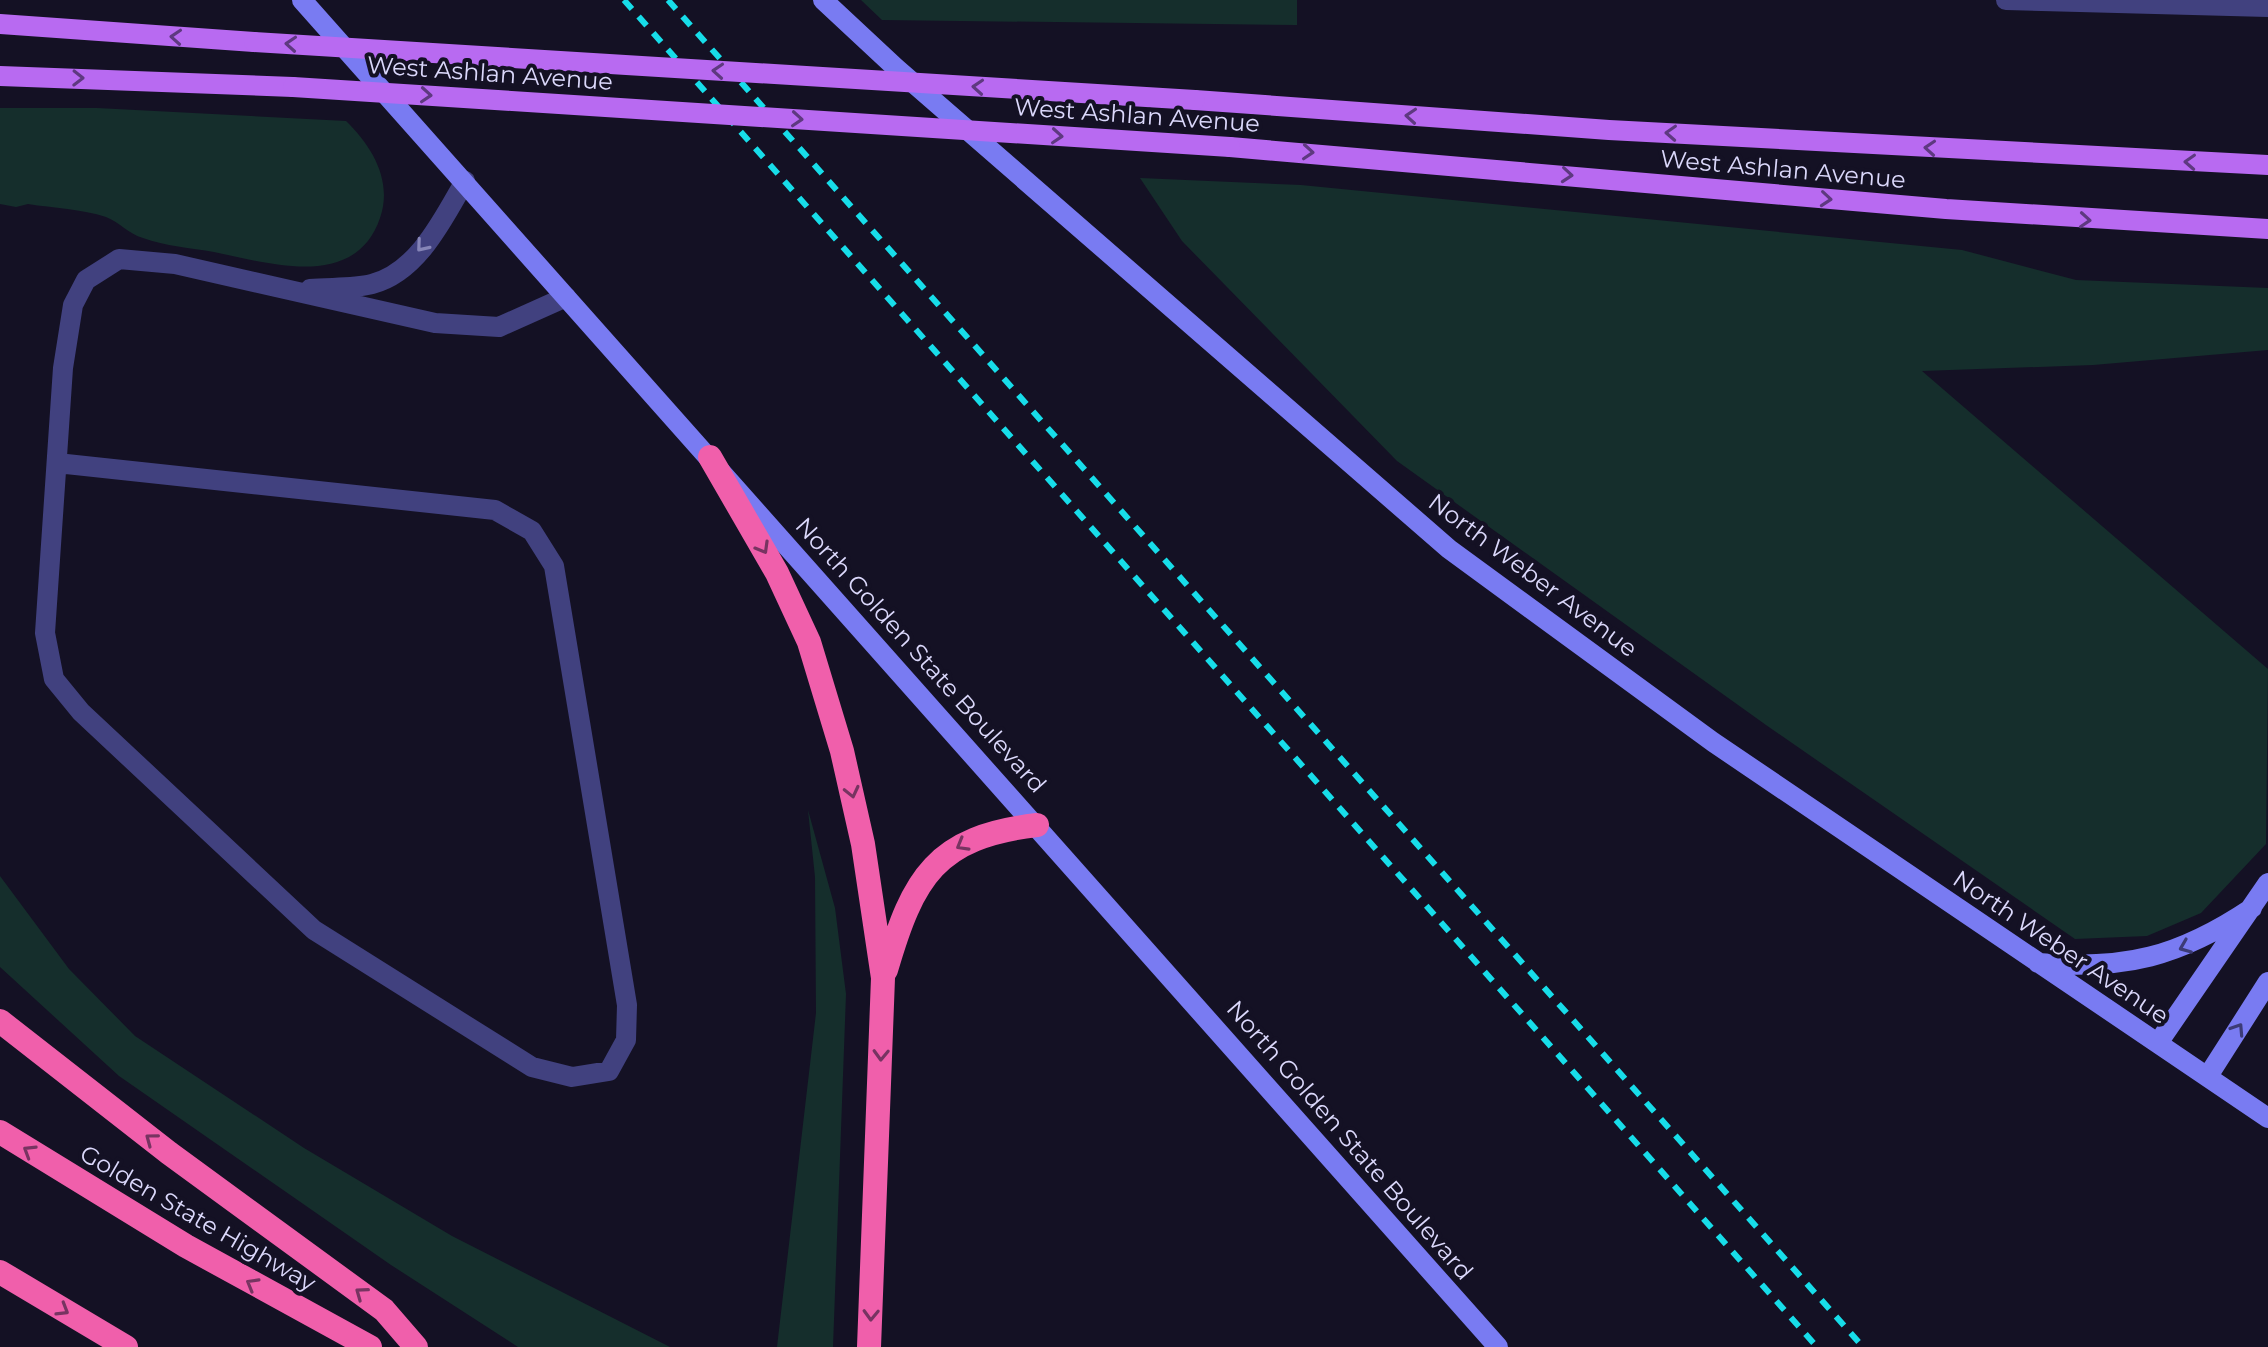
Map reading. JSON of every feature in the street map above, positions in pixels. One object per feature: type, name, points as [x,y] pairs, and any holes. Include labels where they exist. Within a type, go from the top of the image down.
[{"type":"highway","points":[[710,457],[777,573],[809,642],[854,798],[883,978],[869,1347]]},
{"type":"highway","points":[[883,978],[899,923],[914,892],[939,860],[966,841],[995,830],[1037,825]]},
{"type":"highway","points":[[0,1021],[157,1145],[384,1310],[416,1347]]},
{"type":"highway","name":"Golden State Highway","points":[[0,1132],[186,1246],[370,1347]]},
{"type":"highway","points":[[0,1272],[126,1347]]},
{"type":"main road","name":"North Golden State Boulevard","points":[[302,0],[1498,1347]]},
{"type":"main road","name":"North Weber Avenue","points":[[823,0],[908,79],[1449,549],[1713,742],[2268,1118]]},
{"type":"main road","name":"West Ashlan Avenue","points":[[0,24],[1195,100],[1609,130],[2061,157],[2268,165]]},
{"type":"main road","name":"West Ashlan Avenue","points":[[0,76],[293,87],[1230,147],[1990,213],[2268,229]]},
{"type":"main road","points":[[2158,1043],[2268,883]]},
{"type":"main road","points":[[2035,963],[2093,966],[2143,960],[2212,935],[2252,908]]},
{"type":"main road","points":[[2208,1076],[2268,982]]},
{"type":"lane","points":[[2006,0],[2268,7]]},
{"type":"lane","points":[[289,290],[370,285],[402,269],[426,244],[465,181]]},
{"type":"lane","points":[[57,463],[495,510],[532,531],[554,566],[627,1005],[626,1040],[609,1071],[572,1077],[532,1067],[314,930],[81,712],[54,679],[45,633],[57,463],[66,341],[73,305],[86,280],[119,259],[137,259],[175,264],[435,323],[499,327],[566,297]]},
{"type":"green space","points":[[861,0],[1297,0],[1297,25],[882,20]]},
{"type":"green space","points":[[0,108],[97,108],[346,121],[378,165],[384,191],[380,218],[368,241],[351,256],[331,264],[308,266],[260,262],[160,243],[138,236],[106,217],[87,212],[28,204],[16,207],[0,204]]},
{"type":"green space","points":[[1140,178],[1301,185],[1962,250],[2076,280],[2268,288],[2268,350],[2093,365],[1922,371],[2268,669],[2266,844],[2201,913],[2147,936],[2075,939],[1766,725],[1397,461],[1182,241]]},
{"type":"green space","points":[[808,810],[835,908],[846,994],[833,1347],[777,1347],[816,1013],[815,877]]},
{"type":"green space","points":[[0,876],[69,969],[135,1036],[304,1148],[452,1236],[670,1347],[518,1347],[391,1265],[119,1076],[0,967]]},
{"type":"railway","points":[[624,0],[1817,1347]]},
{"type":"railway","points":[[668,0],[1863,1347]]}]
